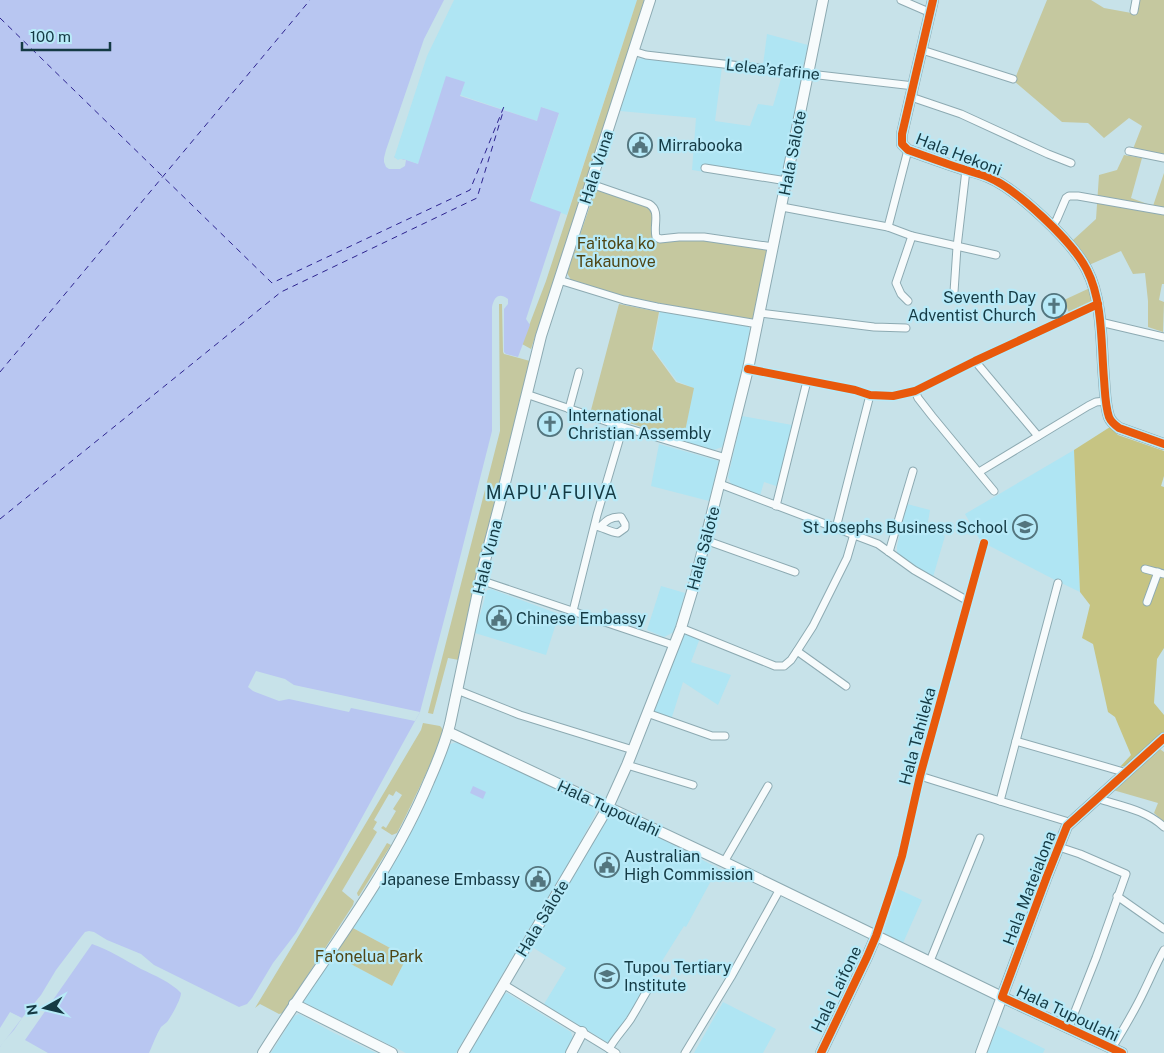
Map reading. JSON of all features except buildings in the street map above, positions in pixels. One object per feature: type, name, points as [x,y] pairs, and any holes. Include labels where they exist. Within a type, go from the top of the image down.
[{"type":"main road","name":"Hala Vuna","points":[[263,1053],[351,921],[399,843],[420,804],[448,732],[480,580],[541,336],[650,0]]},
{"type":"main road","name":"Hala Sālote","points":[[463,1053],[608,807],[627,766],[680,628],[706,540],[748,369],[823,0]]},
{"type":"main road","name":"Hala Hekoni","points":[[933,0],[901,139],[902,144],[908,150],[987,176],[1001,183],[1052,226],[1079,256],[1087,269],[1098,304],[1106,401],[1110,419],[1114,424],[1130,432],[1164,444]]},
{"type":"main road","name":"Hala Tupoulahi","points":[[448,732],[1122,1053]]},
{"type":"main road","name":"Hala Mateialona","points":[[981,1053],[1068,826],[1164,738]]},
{"type":"main road","name":"Hala Laifone","points":[[820,1053],[876,936]]},
{"type":"main road","points":[[294,1004],[392,1053]]},
{"type":"main road","points":[[571,1053],[582,1032]]},
{"type":"street","points":[[901,0],[930,13]]},
{"type":"street","points":[[1134,11],[1136,0]]},
{"type":"street","points":[[922,50],[1013,79]]},
{"type":"street","name":"Lelea’afafine","points":[[633,51],[646,55],[914,86]]},
{"type":"street","points":[[911,97],[969,117],[1071,163]]},
{"type":"street","points":[[888,227],[908,150]]},
{"type":"street","points":[[1129,151],[1164,158]]},
{"type":"street","points":[[705,168],[787,181]]},
{"type":"street","points":[[954,292],[966,170]]},
{"type":"street","points":[[591,184],[654,206],[656,211],[655,232],[656,237],[660,239],[704,237],[773,246]]},
{"type":"street","points":[[1052,226],[1066,198],[1070,196],[1164,211]]},
{"type":"street","points":[[782,207],[888,227],[912,236],[996,256]]},
{"type":"street","points":[[908,301],[901,294],[896,283],[912,236]]},
{"type":"street","points":[[559,280],[624,300],[758,324]]},
{"type":"street","points":[[748,369],[855,390],[870,395],[893,396],[915,391],[1098,304]]},
{"type":"street","points":[[760,313],[874,328],[906,328]]},
{"type":"street","points":[[1100,322],[1164,337]]},
{"type":"street","points":[[975,361],[1038,436]]},
{"type":"street","points":[[569,408],[579,372]]},
{"type":"street","points":[[776,506],[807,381]]},
{"type":"street","points":[[915,391],[932,416],[994,491]]},
{"type":"street","points":[[526,394],[624,427],[726,458]]},
{"type":"street","points":[[836,528],[870,395]]},
{"type":"street","points":[[979,472],[1088,406],[1096,402],[1106,401]]},
{"type":"street","points":[[573,611],[624,427]]},
{"type":"street","points":[[889,552],[913,471]]},
{"type":"street","points":[[720,484],[878,544],[914,570],[968,601]]},
{"type":"street","points":[[680,628],[774,666],[784,666],[791,660],[813,626],[847,558],[854,534]]},
{"type":"street","points":[[706,540],[795,572]]},
{"type":"street","name":"Hala Tahileka","points":[[876,936],[902,856],[920,776],[984,543]]},
{"type":"street","points":[[1145,568],[1161,573],[1146,602]]},
{"type":"street","points":[[480,580],[673,645]]},
{"type":"street","points":[[1000,801],[1058,583]]},
{"type":"street","points":[[797,651],[846,686]]},
{"type":"street","points":[[457,690],[520,715],[633,750]]},
{"type":"street","points":[[646,713],[712,736],[725,736]]},
{"type":"street","points":[[1016,741],[1127,773]]},
{"type":"street","points":[[627,766],[693,785]]},
{"type":"street","points":[[920,776],[1073,823]]},
{"type":"street","points":[[724,862],[768,786]]},
{"type":"street","points":[[1098,799],[1145,814],[1164,827]]},
{"type":"street","points":[[930,961],[980,838]]},
{"type":"street","points":[[1059,847],[1126,874],[1096,958],[1068,1028]]},
{"type":"street","points":[[685,1053],[780,889]]},
{"type":"street","points":[[1117,896],[1164,929]]},
{"type":"street","points":[[1112,1048],[1131,1017],[1164,950]]},
{"type":"street","points":[[503,984],[613,1051]]},
{"type":"street","points":[[613,1051],[613,1042],[630,1019],[650,986]]},
{"type":"shaded area","points":[[0,0],[451,0],[433,36],[393,154],[397,163],[403,159],[418,164],[446,76],[465,82],[460,96],[537,121],[541,107],[559,113],[530,201],[561,212],[526,319],[530,325],[518,357],[504,352],[504,309],[508,304],[508,299],[500,296],[493,303],[492,431],[420,712],[337,863],[296,933],[273,963],[252,998],[247,1004],[239,1007],[154,965],[141,954],[107,940],[94,932],[85,932],[56,970],[41,995],[0,1047]]},
{"type":"shaded area","points":[[451,0],[637,0],[567,215],[530,202],[559,114],[542,107],[537,121],[460,95],[418,164],[403,159],[397,163],[393,154],[425,55]]},
{"type":"shaded area","points":[[767,34],[808,45],[803,67],[798,70],[763,65]]},
{"type":"shaded area","points":[[642,58],[722,67],[715,121],[750,126],[758,104],[773,106],[782,75],[799,76],[802,79],[783,175],[779,177],[764,175],[763,181],[692,170],[696,118],[620,111],[636,60]]},
{"type":"shaded area","points":[[660,311],[748,326],[750,330],[730,424],[722,447],[714,450],[683,441],[693,388],[677,381],[653,349]]},
{"type":"shaded area","points":[[742,416],[792,425],[779,487],[764,482],[760,496],[731,484],[728,477]]},
{"type":"shaded area","points":[[1110,427],[1118,435],[1164,451],[1164,476],[1161,486],[1164,487],[1164,648],[1157,659],[1154,703],[1164,715],[1164,733],[1129,765],[1120,767],[1131,755],[1115,717],[1108,712],[1093,644],[1082,638],[1090,605],[1080,592],[1074,450]]},
{"type":"shaded area","points":[[659,444],[719,461],[709,501],[651,486]]},
{"type":"shaded area","name":"St Josephs Business School","points":[[1074,450],[1080,592],[984,543],[980,540],[965,514]]},
{"type":"shaded area","points":[[907,504],[930,510],[927,528],[945,536],[933,577],[897,553]]},
{"type":"shaded area","points":[[661,586],[685,593],[674,632],[664,637],[647,630]]},
{"type":"shaded area","points":[[491,589],[559,614],[546,655],[475,633],[487,590]]},
{"type":"shaded area","points":[[686,633],[700,638],[691,662],[731,675],[718,705],[683,682],[671,720],[655,715],[654,711],[683,635]]},
{"type":"shaded area","points":[[458,742],[594,808],[596,813],[570,861],[456,1053],[406,1053],[303,1002],[334,955],[392,986],[407,957],[351,927],[421,812],[450,744]]},
{"type":"shaded area","points":[[473,786],[486,792],[483,799],[470,793]]},
{"type":"shaded area","points":[[617,816],[718,868],[686,927],[684,926],[610,1044],[544,1004],[566,968],[532,947],[608,817]]},
{"type":"shaded area","points":[[898,889],[922,900],[903,943],[885,934],[884,929]]},
{"type":"shaded area","points":[[92,944],[162,979],[181,993],[176,1008],[167,1022],[161,1027],[149,1053],[48,1053],[25,1040]]},
{"type":"shaded area","points":[[507,993],[571,1032],[573,1039],[565,1053],[469,1053],[504,994]]},
{"type":"shaded area","points":[[723,1002],[776,1029],[763,1053],[694,1053]]},
{"type":"shaded area","points":[[299,1014],[376,1053],[271,1053],[294,1016]]},
{"type":"shaded area","points":[[998,1026],[1045,1049],[1043,1053],[987,1053]]},
{"type":"green space","points":[[637,0],[644,0],[531,349],[522,344],[546,281]]},
{"type":"green space","points":[[1047,0],[1091,0],[1104,8],[1137,14],[1139,0],[1164,0],[1164,154],[1133,149],[1142,126],[1129,118],[1104,138],[1088,123],[1062,122],[1014,81]]},
{"type":"green space","points":[[1124,155],[1142,158],[1131,198],[1153,206],[1164,173],[1164,284],[1162,284],[1159,300],[1164,302],[1163,332],[1148,327],[1145,273],[1133,274],[1121,251],[1089,265],[1072,241],[1096,219],[1099,175],[1117,170]]},
{"type":"green space","name":"Fa'itoka ko Takaunove","points":[[596,188],[651,206],[654,241],[690,239],[723,241],[765,248],[767,253],[755,317],[752,319],[627,297],[571,280],[567,273]]},
{"type":"green space","points":[[1092,287],[1093,300],[1090,304],[1069,313],[1064,300]]},
{"type":"green space","points":[[499,304],[502,304],[504,354],[530,361],[501,475],[459,660],[448,658],[433,714],[428,713],[500,431]]},
{"type":"green space","points":[[619,304],[659,312],[652,349],[676,382],[694,388],[683,441],[591,410]]},
{"type":"green space","points":[[423,723],[440,726],[442,729],[441,736],[423,780],[397,833],[392,835],[381,828],[383,826],[386,828],[396,811],[393,809],[402,795],[396,791],[393,796],[389,794],[374,820],[377,822],[373,829],[377,832],[342,891],[354,901],[353,905],[283,1013],[279,1014],[260,1004],[255,1008],[421,730]]},
{"type":"green space","points":[[1157,747],[1164,752],[1164,822],[1154,813],[1158,803],[1113,790]]},
{"type":"green space","points":[[387,843],[391,845],[358,896],[357,893]]},
{"type":"green space","name":"Fa'onelua Park","points":[[351,927],[407,957],[392,986],[334,955]]},
{"type":"pier","points":[[444,0],[454,0],[427,56],[394,157],[398,160],[406,160],[405,166],[400,169],[389,169],[384,162],[386,150],[424,39]]},
{"type":"pier","points":[[256,671],[285,679],[294,685],[420,712],[415,721],[351,708],[349,712],[289,699],[279,701],[253,691],[248,687]]},
{"type":"pier","points":[[10,1012],[22,1018],[0,1047],[0,1028]]},
{"type":"ferry route","points":[[0,372],[310,0]]},
{"type":"ferry route","points":[[0,18],[272,283],[470,190],[505,104]]},
{"type":"ferry route","points":[[0,519],[281,292],[477,198],[503,112]]},
{"type":"cycle path","points":[[933,0],[902,134],[902,144],[908,150],[983,175],[1000,183],[1028,204],[1070,245],[1087,270],[1096,295],[1099,309],[1105,398],[1110,419],[1119,428],[1164,444]]},
{"type":"cycle path","points":[[748,369],[855,390],[870,395],[893,396],[915,391],[1098,304]]},
{"type":"cycle path","points":[[821,1053],[867,957],[891,891],[902,856],[920,776],[984,543]]},
{"type":"cycle path","points":[[1122,1053],[1002,997],[1067,826],[1164,738]]},
{"type":"place","name":"Mirrabooka","points":[[640,145]]},
{"type":"place","name":"Seventh Day Adventist Church","points":[[1054,306]]},
{"type":"place","name":"International Christian Assembly","points":[[550,424]]},
{"type":"place","name":"St Josephs Business School","points":[[1025,527]]},
{"type":"place","name":"Chinese Embassy","points":[[499,618]]},
{"type":"place","name":"Australian High Commission","points":[[607,865]]},
{"type":"place","name":"Japanese Embassy","points":[[538,879]]},
{"type":"place","name":"Tupou Tertiary Institute","points":[[607,976]]},
{"type":"district","name":"MAPU'AFUIVA","points":[[552,493]]}]
